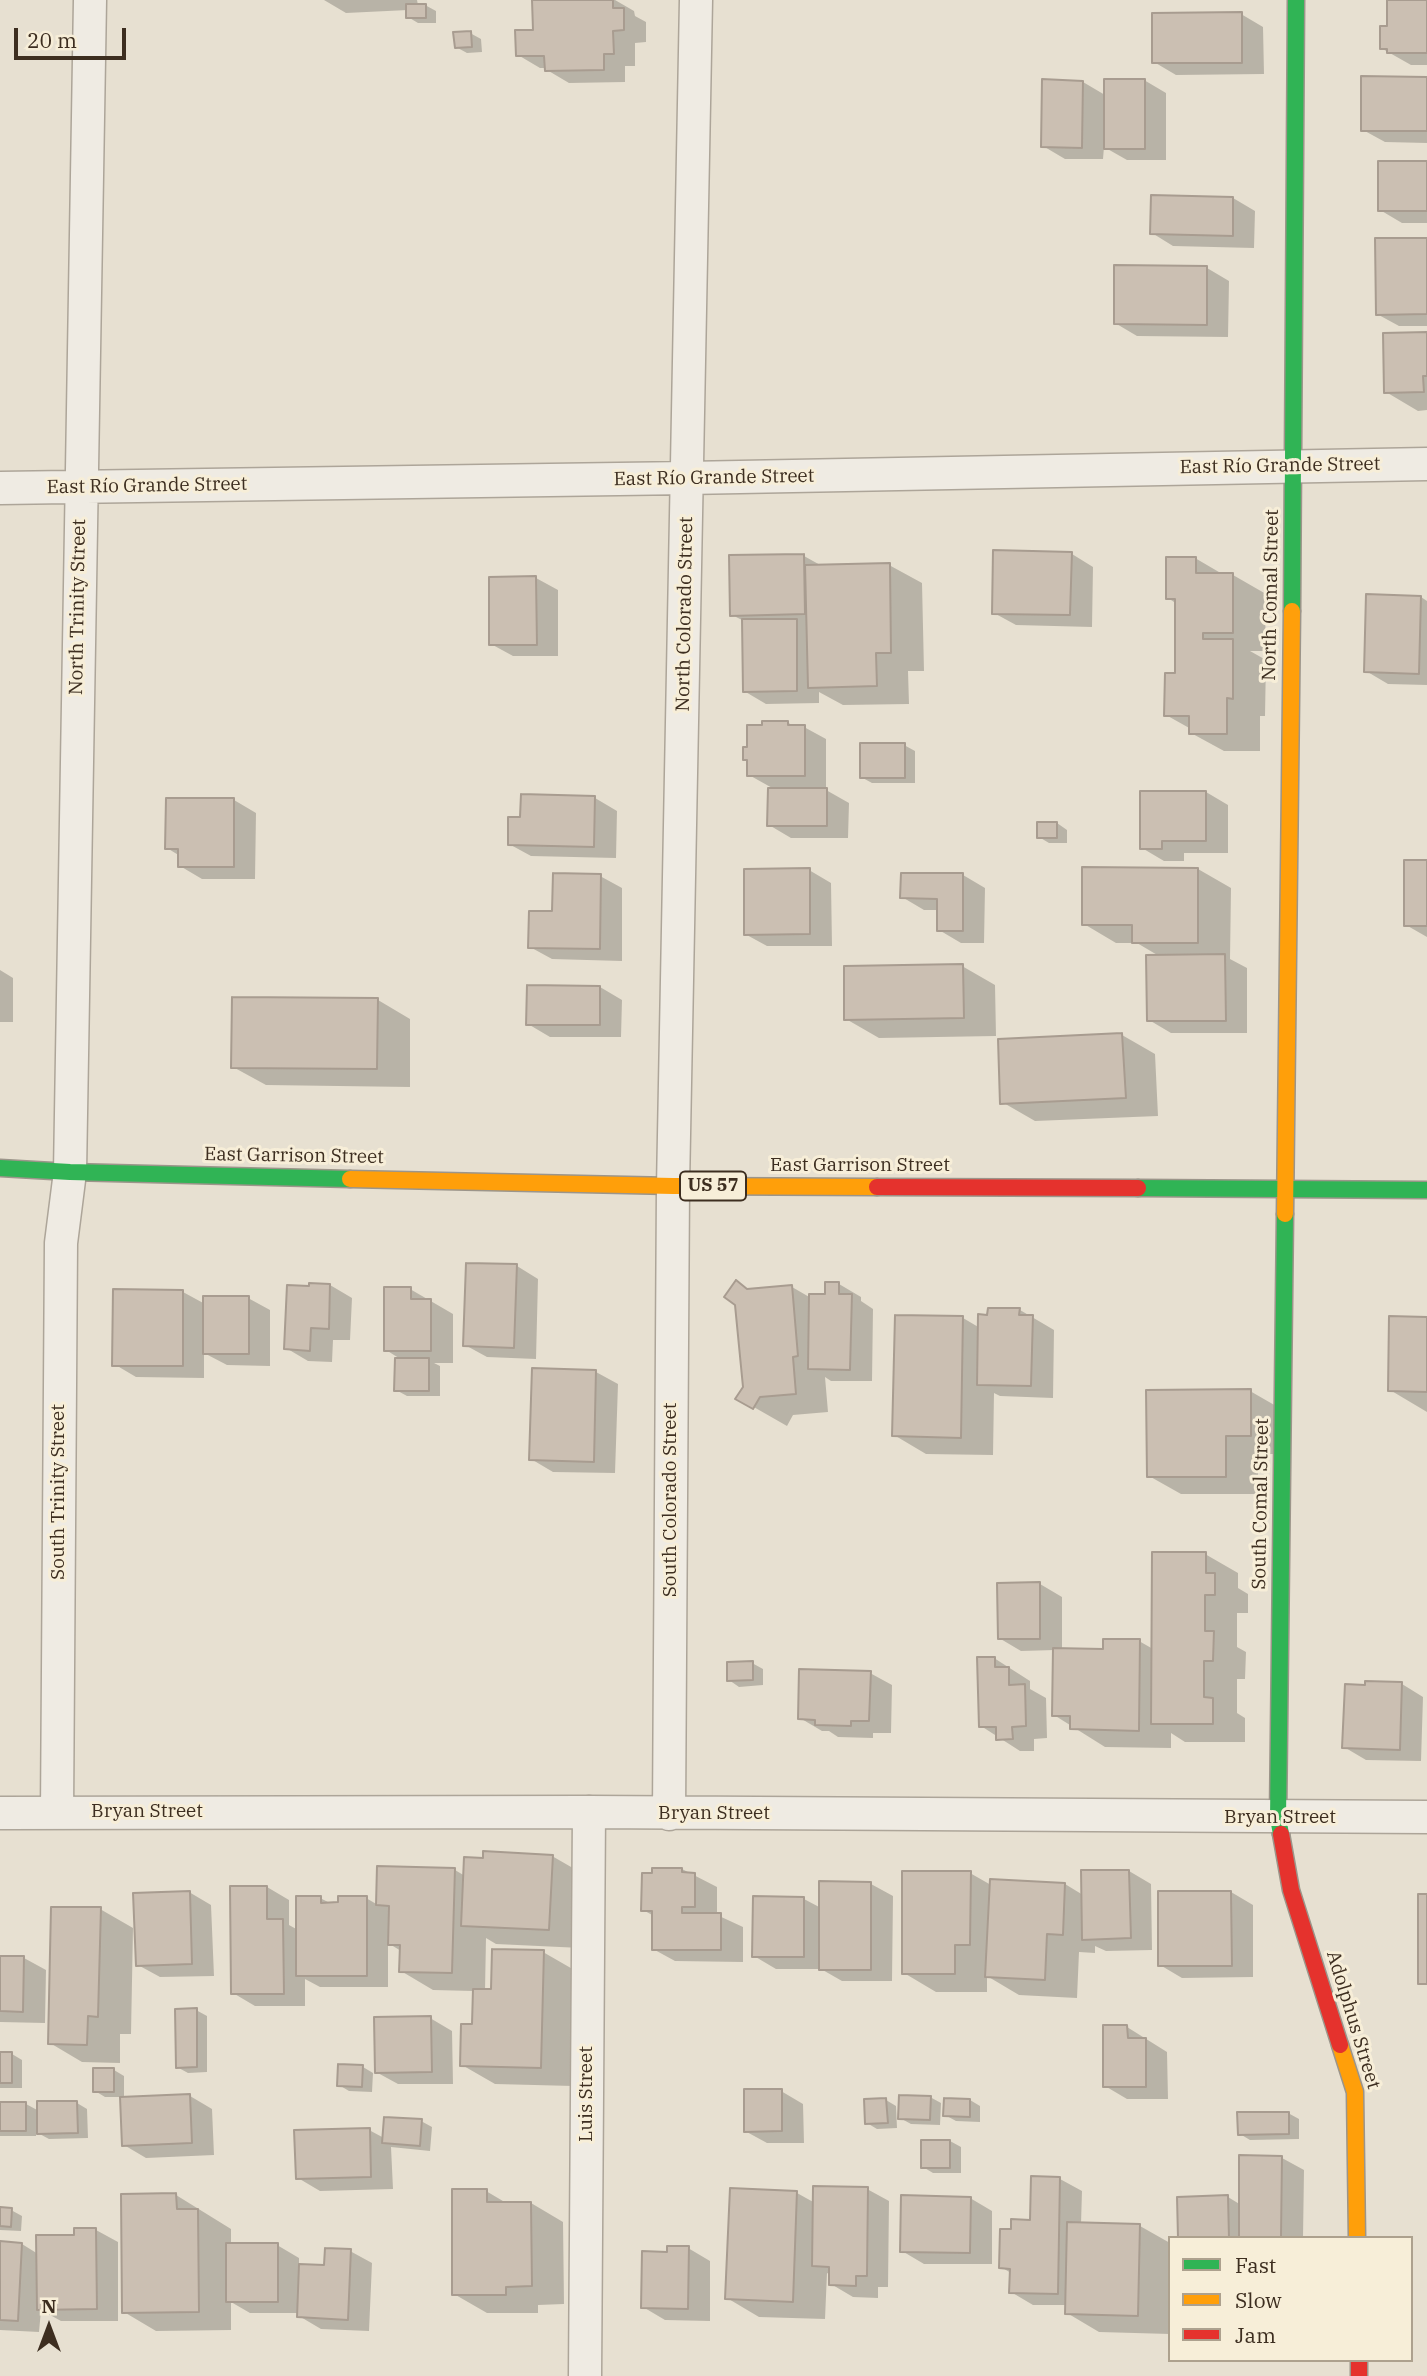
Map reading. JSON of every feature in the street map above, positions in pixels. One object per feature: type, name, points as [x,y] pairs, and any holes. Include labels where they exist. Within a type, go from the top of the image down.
[{"type":"street","name":"North Trinity Street","points":[[70,1172],[90,0]]},
{"type":"street","name":"North Colorado Street","points":[[673,1186],[696,0]]},
{"type":"street","name":"North Comal Street","points":[[1285,1190],[1294,465],[1296,0]]},
{"type":"street","name":"East Río Grande Street","points":[[0,488],[1427,464]]},
{"type":"street","name":"East Garrison Street","points":[[0,1168],[70,1172],[673,1186],[1427,1190]]},
{"type":"street","name":"South Trinity Street","points":[[57,1812],[61,1243],[70,1172]]},
{"type":"street","name":"South Colorado Street","points":[[669,1814],[673,1186]]},
{"type":"street","name":"South Comal Street","points":[[1278,1818],[1285,1190]]},
{"type":"street","name":"Bryan Street","points":[[0,1813],[589,1812],[1427,1818]]},
{"type":"street","name":"Luis Street","points":[[585,2376],[589,1812]]},
{"type":"street","name":"Adolphus Street","points":[[1278,1818],[1291,1890],[1356,2092],[1357,2236]]},
{"type":"building","points":[[532,0],[613,0],[613,8],[624,8],[624,30],[613,31],[614,54],[604,54],[604,70],[545,71],[544,56],[516,56],[515,30],[533,30]]},
{"type":"building","points":[[1387,0],[1427,0],[1427,53],[1387,53],[1387,49],[1380,49],[1380,26],[1387,26]]},
{"type":"building","points":[[406,4],[426,4],[426,18],[406,18]]},
{"type":"building","points":[[1242,12],[1242,63],[1152,63],[1152,13]]},
{"type":"building","points":[[471,31],[472,47],[455,48],[453,32]]},
{"type":"building","points":[[1361,76],[1427,77],[1427,131],[1361,131]]},
{"type":"building","points":[[1042,79],[1083,81],[1082,148],[1041,147]]},
{"type":"building","points":[[1104,79],[1145,79],[1145,149],[1104,149]]},
{"type":"building","points":[[1378,161],[1427,161],[1427,211],[1378,211]]},
{"type":"building","points":[[1151,195],[1233,197],[1233,236],[1150,234]]},
{"type":"building","points":[[1375,238],[1427,238],[1427,314],[1376,315]]},
{"type":"building","points":[[1114,265],[1207,266],[1207,325],[1114,324]]},
{"type":"building","points":[[1427,332],[1427,376],[1423,376],[1424,392],[1384,393],[1383,333]]},
{"type":"building","points":[[993,550],[1072,552],[1070,615],[992,614]]},
{"type":"building","points":[[804,554],[805,614],[730,616],[729,555]]},
{"type":"building","points":[[1166,557],[1196,557],[1196,573],[1233,573],[1233,633],[1203,633],[1203,639],[1233,639],[1233,699],[1227,698],[1227,734],[1189,734],[1189,716],[1164,716],[1165,673],[1175,673],[1175,599],[1166,599]]},
{"type":"building","points":[[890,563],[891,653],[876,653],[877,686],[808,688],[805,565]]},
{"type":"building","points":[[536,576],[537,645],[489,645],[489,577]]},
{"type":"building","points":[[1366,594],[1421,596],[1419,674],[1364,672]]},
{"type":"building","points":[[742,619],[797,619],[797,691],[743,692]]},
{"type":"building","points":[[762,721],[788,721],[788,725],[805,725],[805,776],[747,776],[747,760],[743,760],[743,747],[747,747],[747,725],[762,725]]},
{"type":"building","points":[[860,743],[905,743],[905,778],[860,778]]},
{"type":"building","points":[[768,788],[827,788],[827,826],[767,826]]},
{"type":"building","points":[[1140,791],[1206,791],[1206,841],[1162,841],[1162,849],[1140,849]]},
{"type":"building","points":[[521,794],[595,796],[594,847],[508,845],[508,817],[520,817]]},
{"type":"building","points":[[166,798],[234,798],[234,867],[178,867],[178,849],[165,849]]},
{"type":"building","points":[[1037,822],[1057,822],[1057,838],[1037,838]]},
{"type":"building","points":[[1404,860],[1427,860],[1427,926],[1404,926]]},
{"type":"building","points":[[1082,867],[1198,868],[1198,943],[1132,943],[1132,925],[1082,925]]},
{"type":"building","points":[[810,868],[810,934],[744,935],[744,869]]},
{"type":"building","points":[[553,873],[601,874],[600,949],[528,948],[529,911],[552,911]]},
{"type":"building","points":[[901,873],[963,873],[963,931],[937,931],[937,899],[900,898]]},
{"type":"building","points":[[1225,954],[1226,1021],[1147,1021],[1146,955]]},
{"type":"building","points":[[963,964],[964,1018],[844,1020],[844,966]]},
{"type":"building","points":[[527,985],[600,986],[600,1025],[526,1025]]},
{"type":"building","points":[[232,997],[378,998],[377,1069],[231,1068]]},
{"type":"building","points":[[1122,1033],[1126,1098],[1000,1104],[998,1039]]},
{"type":"building","points":[[466,1263],[517,1264],[514,1348],[463,1346]]},
{"type":"building","points":[[736,1280],[747,1289],[792,1285],[798,1356],[793,1357],[796,1394],[760,1397],[753,1409],[735,1399],[743,1387],[735,1305],[724,1297]]},
{"type":"building","points":[[825,1282],[839,1282],[839,1294],[852,1294],[850,1370],[808,1369],[809,1294],[825,1294]]},
{"type":"building","points":[[309,1283],[330,1284],[329,1329],[311,1328],[310,1351],[284,1349],[287,1285],[309,1286]]},
{"type":"building","points":[[384,1287],[411,1287],[411,1299],[431,1299],[431,1351],[384,1351]]},
{"type":"building","points":[[113,1289],[183,1290],[183,1366],[112,1366]]},
{"type":"building","points":[[203,1296],[249,1296],[249,1354],[203,1354]]},
{"type":"building","points":[[988,1308],[1020,1308],[1019,1315],[1033,1315],[1031,1386],[977,1385],[978,1314],[987,1315]]},
{"type":"building","points":[[895,1315],[963,1316],[961,1438],[892,1436]]},
{"type":"building","points":[[1389,1316],[1427,1317],[1427,1392],[1388,1391]]},
{"type":"building","points":[[395,1358],[429,1358],[429,1391],[394,1391]]},
{"type":"building","points":[[532,1368],[596,1370],[594,1462],[529,1460]]},
{"type":"building","points":[[1251,1389],[1251,1436],[1226,1436],[1226,1477],[1147,1477],[1146,1390]]},
{"type":"building","points":[[1152,1552],[1206,1552],[1206,1573],[1215,1573],[1215,1595],[1205,1595],[1205,1631],[1214,1631],[1213,1661],[1204,1661],[1204,1697],[1213,1698],[1213,1724],[1151,1724]]},
{"type":"building","points":[[1040,1582],[1040,1639],[998,1639],[997,1583]]},
{"type":"building","points":[[1103,1639],[1140,1639],[1139,1731],[1070,1729],[1070,1716],[1052,1716],[1053,1648],[1103,1649]]},
{"type":"building","points":[[977,1657],[995,1657],[995,1667],[1009,1667],[1009,1685],[1025,1684],[1026,1726],[1012,1727],[1013,1739],[996,1740],[996,1727],[979,1727]]},
{"type":"building","points":[[753,1661],[753,1680],[727,1681],[727,1662]]},
{"type":"building","points":[[799,1669],[871,1671],[869,1721],[851,1721],[851,1726],[815,1725],[815,1720],[798,1719]]},
{"type":"building","points":[[1365,1681],[1402,1682],[1400,1750],[1342,1748],[1345,1684],[1365,1685]]},
{"type":"building","points":[[483,1851],[553,1855],[549,1930],[461,1926],[464,1857],[483,1858]]},
{"type":"building","points":[[377,1866],[455,1868],[452,1973],[399,1972],[400,1945],[388,1945],[389,1906],[376,1905]]},
{"type":"building","points":[[652,1868],[682,1868],[682,1872],[695,1873],[695,1907],[682,1907],[682,1913],[721,1913],[721,1950],[652,1950],[652,1911],[641,1911],[642,1873],[652,1873]]},
{"type":"building","points":[[1081,1870],[1129,1870],[1131,1938],[1082,1940]]},
{"type":"building","points":[[902,1871],[971,1871],[970,1945],[955,1945],[955,1974],[902,1974]]},
{"type":"building","points":[[990,1879],[1065,1883],[1063,1935],[1047,1934],[1045,1980],[985,1977]]},
{"type":"building","points":[[819,1881],[871,1882],[871,1970],[819,1970]]},
{"type":"building","points":[[230,1886],[267,1886],[267,1919],[283,1919],[284,1994],[231,1994]]},
{"type":"building","points":[[190,1891],[192,1964],[136,1966],[133,1893]]},
{"type":"building","points":[[1158,1891],[1231,1891],[1232,1966],[1158,1966]]},
{"type":"building","points":[[1418,1894],[1427,1894],[1427,1984],[1418,1984]]},
{"type":"building","points":[[296,1896],[321,1896],[321,1903],[338,1902],[338,1896],[367,1896],[367,1976],[296,1976]]},
{"type":"building","points":[[753,1896],[804,1897],[804,1957],[752,1957]]},
{"type":"building","points":[[51,1907],[101,1907],[98,2017],[88,2016],[87,2045],[48,2044]]},
{"type":"building","points":[[492,1949],[544,1950],[541,2068],[460,2066],[461,2024],[472,2024],[473,1989],[491,1989]]},
{"type":"building","points":[[0,1956],[24,1956],[23,2012],[0,2011]]},
{"type":"building","points":[[197,2008],[197,2067],[176,2068],[175,2009]]},
{"type":"building","points":[[431,2016],[432,2072],[375,2073],[374,2017]]},
{"type":"building","points":[[1103,2025],[1127,2025],[1128,2038],[1146,2038],[1146,2087],[1103,2087]]},
{"type":"building","points":[[0,2052],[12,2052],[12,2083],[0,2083]]},
{"type":"building","points":[[338,2064],[363,2065],[362,2087],[337,2086]]},
{"type":"building","points":[[93,2068],[114,2068],[114,2092],[93,2092]]},
{"type":"building","points":[[744,2089],[782,2089],[782,2131],[744,2132]]},
{"type":"building","points":[[190,2094],[192,2143],[122,2146],[120,2097]]},
{"type":"building","points":[[899,2095],[931,2096],[930,2120],[898,2119]]},
{"type":"building","points":[[886,2098],[888,2123],[865,2124],[864,2099]]},
{"type":"building","points":[[944,2098],[970,2099],[970,2117],[943,2116]]},
{"type":"building","points":[[37,2101],[77,2101],[78,2133],[37,2134]]},
{"type":"building","points":[[0,2102],[26,2102],[26,2131],[0,2131]]},
{"type":"building","points":[[1237,2112],[1289,2112],[1289,2134],[1238,2135]]},
{"type":"building","points":[[384,2117],[422,2119],[420,2146],[382,2143]]},
{"type":"building","points":[[370,2128],[371,2177],[296,2179],[294,2130]]},
{"type":"building","points":[[921,2140],[950,2140],[950,2168],[921,2168]]},
{"type":"building","points":[[1239,2155],[1282,2156],[1281,2236],[1239,2236]]},
{"type":"building","points":[[1031,2176],[1060,2177],[1058,2294],[1009,2293],[1010,2269],[999,2268],[1000,2229],[1011,2229],[1011,2219],[1030,2220]]},
{"type":"building","points":[[813,2186],[868,2187],[867,2276],[856,2276],[856,2286],[829,2285],[829,2267],[812,2266]]},
{"type":"building","points":[[730,2188],[797,2191],[793,2302],[725,2299]]},
{"type":"building","points":[[452,2189],[487,2189],[487,2202],[531,2202],[532,2286],[506,2287],[506,2295],[452,2295]]},
{"type":"building","points":[[176,2193],[177,2209],[198,2209],[199,2312],[122,2313],[121,2194]]},
{"type":"building","points":[[901,2195],[971,2197],[970,2253],[900,2252]]},
{"type":"building","points":[[1228,2195],[1229,2236],[1178,2236],[1177,2197]]},
{"type":"building","points":[[0,2207],[12,2208],[11,2227],[0,2226]]},
{"type":"building","points":[[1067,2222],[1140,2224],[1138,2316],[1065,2314]]},
{"type":"building","points":[[74,2228],[96,2228],[97,2309],[37,2310],[36,2235],[74,2235]]},
{"type":"building","points":[[0,2241],[22,2243],[18,2321],[0,2320]]},
{"type":"building","points":[[226,2243],[278,2243],[278,2302],[226,2302]]},
{"type":"building","points":[[667,2246],[689,2246],[688,2309],[641,2308],[642,2251],[667,2252]]},
{"type":"building","points":[[325,2248],[351,2249],[348,2320],[297,2317],[299,2264],[324,2265]]},
{"type":"traffic: fast","points":[[1292,611],[1296,0]]},
{"type":"traffic: fast","points":[[0,1168],[350,1179]]},
{"type":"traffic: fast","points":[[1138,1188],[1427,1190]]},
{"type":"traffic: fast","points":[[1281,1834],[1278,1818],[1285,1214]]},
{"type":"traffic: slow","points":[[1285,1214],[1292,611]]},
{"type":"traffic: slow","points":[[350,1179],[877,1187]]},
{"type":"traffic: slow","points":[[1340,2045],[1355,2092],[1357,2236]]},
{"type":"traffic: jam","points":[[877,1187],[1138,1188]]},
{"type":"traffic: jam","points":[[1281,1834],[1291,1890],[1340,2045]]},
{"type":"traffic: jam","points":[[1359,2362],[1359,2376]]}]
